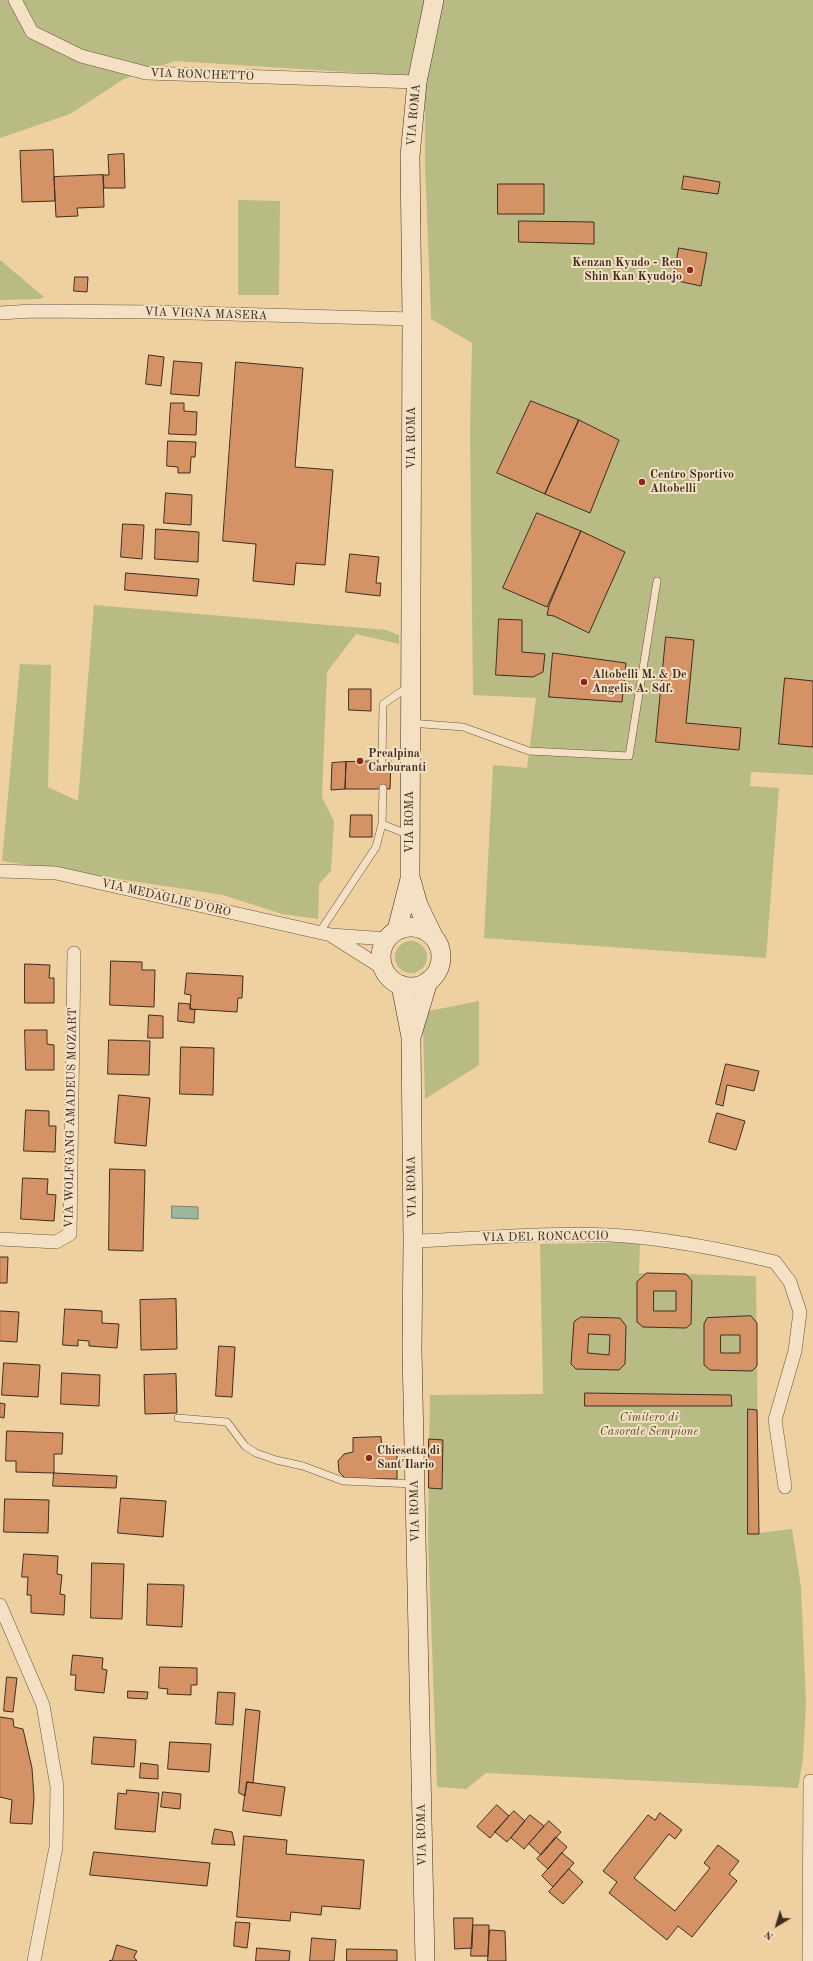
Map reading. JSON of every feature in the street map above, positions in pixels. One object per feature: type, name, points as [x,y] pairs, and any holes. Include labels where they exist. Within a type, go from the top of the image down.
[{"type":"street","name":"VIA RONCHETTO","points":[[15,0],[32,32],[81,56],[146,74],[417,82]]},
{"type":"street","name":"VIA ROMA","points":[[411,1037],[428,982],[438,970],[441,955],[439,945],[418,905],[410,879],[409,835],[412,320],[410,156],[417,82],[434,0]]},
{"type":"street","name":"VIA VIGNA MASERA","points":[[0,313],[32,311],[156,312],[412,320]]},
{"type":"street","name":"VIA MEDAGLIE D'ORO","points":[[0,871],[56,873],[325,934],[392,935]]},
{"type":"street","name":"VIA ROMA","points":[[384,969],[381,959],[382,949],[392,935],[410,879]]},
{"type":"street","points":[[392,935],[406,927],[416,927],[425,930],[433,936]]},
{"type":"street","name":"VIA MEDAGLIE D'ORO","points":[[325,934],[384,969]]},
{"type":"street","name":"VIA WOLFGANG AMADEUS MOZART","points":[[0,1239],[56,1242],[70,1234],[74,954]]},
{"type":"street","points":[[384,969],[390,979],[401,985],[410,987],[420,986],[428,982]]},
{"type":"street","name":"VIA ROMA","points":[[401,985],[411,1037],[414,1484],[425,1961]]},
{"type":"street","name":"VIA DEL RONCACCIO","points":[[413,1241],[560,1234],[623,1236],[693,1244],[775,1262],[790,1282],[800,1312],[795,1351],[775,1420],[785,1487]]},
{"type":"street","points":[[0,1605],[43,1705],[58,1787],[56,1847],[34,1961]]},
{"type":"street","points":[[808,1961],[810,1781],[813,1781]]},
{"type":"lane","points":[[410,723],[463,727],[528,751],[628,756],[657,581]]},
{"type":"lane","points":[[382,761],[382,704],[411,686]]},
{"type":"lane","points":[[325,934],[376,847],[382,824],[383,788]]},
{"type":"lane","points":[[382,824],[409,835]]},
{"type":"lane","points":[[178,1418],[227,1422],[245,1446],[256,1453],[303,1466],[343,1481],[414,1484]]},
{"type":"green space","points":[[0,0],[813,0],[813,775],[751,772],[750,786],[779,788],[766,958],[484,938],[493,765],[527,768],[536,698],[473,695],[470,433],[472,343],[431,319],[425,165],[425,77],[175,61],[124,79],[70,114],[0,138]]},
{"type":"green space","points":[[238,200],[280,201],[279,295],[238,295]]},
{"type":"green space","points":[[0,260],[44,297],[39,299],[0,300]]},
{"type":"green space","points":[[94,605],[386,630],[399,635],[399,644],[356,634],[327,672],[322,797],[334,821],[331,871],[319,884],[318,919],[282,914],[223,895],[2,861],[20,664],[51,665],[48,787],[78,801]]},
{"type":"green space","points":[[411,941],[417,942],[424,948],[427,957],[426,963],[420,970],[411,973],[405,972],[398,966],[395,957],[396,951],[402,944]]},
{"type":"green space","points":[[479,1001],[479,1065],[425,1099],[423,1027],[429,1011]]},
{"type":"green space","name":"Cimitero di Casorate Sempione","points":[[640,1242],[639,1273],[756,1276],[759,1533],[792,1529],[801,1587],[806,1702],[803,1759],[798,1788],[486,1773],[466,1789],[437,1787],[428,1534],[430,1395],[543,1394],[540,1244]]},
{"type":"shaded area","points":[[172,1206],[198,1207],[198,1219],[172,1218]]},
{"type":"building","points":[[53,150],[55,201],[22,202],[20,151]]},
{"type":"building","points":[[124,154],[125,188],[104,188],[103,175],[109,175],[108,155]]},
{"type":"building","points":[[103,175],[104,207],[77,208],[78,216],[56,217],[54,177]]},
{"type":"building","points":[[684,176],[720,182],[718,194],[682,189]]},
{"type":"building","points":[[498,184],[544,184],[544,214],[498,214]]},
{"type":"building","points":[[519,221],[594,222],[594,244],[519,242]]},
{"type":"building","points":[[679,248],[707,253],[701,286],[673,280]]},
{"type":"building","points":[[75,277],[88,277],[87,292],[74,291]]},
{"type":"building","points":[[149,355],[164,357],[161,386],[146,384]]},
{"type":"building","points":[[174,361],[202,363],[199,396],[171,394]]},
{"type":"building","points":[[236,362],[303,368],[295,467],[333,470],[325,565],[296,563],[294,585],[253,581],[256,544],[223,541]]},
{"type":"building","points":[[531,401],[579,420],[545,494],[497,473]]},
{"type":"building","points":[[171,403],[184,403],[184,411],[197,412],[196,435],[169,434]]},
{"type":"building","points":[[579,420],[619,440],[590,513],[545,494]]},
{"type":"building","points":[[168,441],[196,442],[195,457],[191,457],[190,473],[178,473],[178,467],[167,466]]},
{"type":"building","points":[[166,493],[192,495],[191,525],[164,523]]},
{"type":"building","points":[[537,513],[581,531],[547,607],[503,588]]},
{"type":"building","points":[[123,524],[144,525],[142,559],[121,557]]},
{"type":"building","points":[[156,529],[199,532],[198,562],[155,559]]},
{"type":"building","points":[[581,531],[625,552],[589,633],[554,616],[547,615],[549,606]]},
{"type":"building","points":[[350,554],[379,557],[376,583],[381,583],[380,596],[346,592]]},
{"type":"building","points":[[126,573],[199,579],[197,596],[125,590]]},
{"type":"building","points":[[499,619],[522,620],[522,652],[545,654],[543,672],[533,677],[496,675]]},
{"type":"building","points":[[666,637],[694,640],[686,723],[741,728],[739,750],[656,742]]},
{"type":"building","points":[[553,653],[626,663],[622,702],[549,697]]},
{"type":"building","points":[[785,678],[813,681],[813,747],[779,744]]},
{"type":"building","points":[[349,689],[371,689],[371,711],[349,710]]},
{"type":"building","points":[[391,761],[390,789],[345,789],[346,762]]},
{"type":"building","points":[[346,762],[345,789],[331,790],[332,763]]},
{"type":"building","points":[[351,815],[372,815],[372,837],[350,837]]},
{"type":"building","points":[[111,961],[142,962],[142,970],[155,970],[154,1007],[110,1005]]},
{"type":"building","points":[[25,964],[50,965],[49,978],[54,978],[54,1003],[25,1003]]},
{"type":"building","points":[[187,973],[243,976],[242,998],[238,998],[237,1012],[190,1009],[191,995],[185,994]]},
{"type":"building","points":[[179,1003],[190,1004],[190,1009],[195,1010],[194,1023],[178,1021]]},
{"type":"building","points":[[149,1015],[163,1016],[163,1038],[148,1038]]},
{"type":"building","points":[[25,1030],[47,1030],[47,1044],[54,1045],[54,1070],[26,1070]]},
{"type":"building","points":[[109,1040],[150,1041],[149,1075],[108,1074]]},
{"type":"building","points":[[181,1047],[214,1048],[213,1095],[180,1094]]},
{"type":"building","points":[[726,1064],[759,1071],[754,1091],[727,1085],[723,1106],[716,1104]]},
{"type":"building","points":[[119,1095],[150,1098],[146,1146],[115,1143]]},
{"type":"building","points":[[26,1110],[49,1111],[49,1126],[56,1126],[55,1152],[24,1151]]},
{"type":"building","points":[[717,1113],[745,1121],[736,1150],[709,1142]]},
{"type":"building","points":[[110,1169],[145,1170],[143,1251],[109,1250]]},
{"type":"building","points":[[23,1178],[48,1179],[47,1194],[56,1195],[54,1221],[21,1219]]},
{"type":"building","points":[[0,1257],[8,1257],[7,1283],[0,1283]]},
{"type":"building","points":[[647,1273],[686,1274],[692,1281],[691,1324],[686,1328],[643,1327],[637,1322],[637,1282]],"holes":[[[654,1291],[676,1291],[676,1311],[654,1311]]]},
{"type":"building","points":[[176,1299],[177,1349],[141,1350],[140,1300]]},
{"type":"building","points":[[65,1309],[102,1311],[102,1323],[119,1324],[117,1348],[89,1346],[89,1341],[78,1340],[78,1346],[63,1345]]},
{"type":"building","points":[[0,1311],[19,1312],[17,1342],[0,1341]]},
{"type":"building","points":[[751,1316],[757,1323],[757,1366],[752,1371],[710,1370],[704,1365],[704,1324],[707,1318]],"holes":[[[721,1335],[740,1335],[740,1353],[721,1353]]]},
{"type":"building","points":[[581,1317],[620,1318],[626,1326],[625,1364],[619,1370],[576,1369],[571,1364],[574,1322]],"holes":[[[589,1334],[610,1335],[609,1355],[588,1353]]]},
{"type":"building","points":[[219,1346],[235,1347],[232,1397],[216,1396]]},
{"type":"building","points":[[4,1363],[40,1365],[38,1397],[2,1395]]},
{"type":"building","points":[[62,1373],[100,1375],[99,1406],[61,1404]]},
{"type":"building","points":[[176,1374],[177,1413],[145,1414],[144,1375]]},
{"type":"building","points":[[585,1393],[731,1395],[732,1406],[585,1406]]},
{"type":"building","points":[[0,1403],[5,1404],[4,1418],[0,1417]]},
{"type":"building","points":[[748,1409],[757,1410],[759,1534],[748,1534]]},
{"type":"building","points":[[7,1431],[63,1433],[62,1454],[54,1454],[54,1473],[16,1472],[16,1461],[6,1461]]},
{"type":"building","name":"Chiesetta di Sant'Ilario","points":[[381,1437],[382,1450],[397,1450],[397,1479],[345,1478],[339,1472],[338,1461],[344,1454],[353,1452],[353,1438]]},
{"type":"building","points":[[429,1439],[443,1440],[442,1489],[429,1488]]},
{"type":"building","points":[[54,1473],[117,1476],[116,1488],[53,1486]]},
{"type":"building","points":[[121,1498],[166,1501],[163,1537],[118,1533]]},
{"type":"building","points":[[5,1499],[49,1500],[48,1533],[4,1532]]},
{"type":"building","points":[[24,1554],[58,1556],[57,1574],[62,1575],[60,1594],[65,1595],[64,1615],[31,1613],[31,1595],[27,1595],[28,1577],[22,1577]]},
{"type":"building","points":[[92,1563],[124,1564],[122,1619],[91,1618]]},
{"type":"building","points":[[148,1584],[184,1585],[182,1627],[147,1625]]},
{"type":"building","points":[[73,1655],[103,1658],[102,1669],[107,1670],[104,1693],[75,1690],[76,1675],[71,1675]]},
{"type":"building","points":[[160,1667],[197,1668],[197,1685],[191,1685],[191,1695],[167,1694],[168,1689],[159,1688]]},
{"type":"building","points":[[7,1677],[17,1678],[13,1712],[4,1711]]},
{"type":"building","points":[[128,1691],[148,1692],[147,1699],[128,1698]]},
{"type":"building","points":[[218,1692],[235,1693],[233,1725],[216,1724]]},
{"type":"building","points":[[246,1709],[260,1711],[253,1783],[247,1782],[245,1796],[239,1793]]},
{"type":"building","points":[[0,1717],[13,1719],[14,1727],[23,1729],[32,1768],[34,1798],[32,1824],[10,1823],[12,1800],[0,1797]]},
{"type":"building","points":[[94,1737],[136,1740],[134,1767],[92,1764]]},
{"type":"building","points":[[170,1742],[211,1744],[209,1772],[168,1769]]},
{"type":"building","points":[[141,1763],[158,1765],[158,1779],[140,1778]]},
{"type":"building","points":[[247,1782],[285,1787],[281,1816],[243,1811]]},
{"type":"building","points":[[127,1790],[159,1793],[155,1832],[115,1829],[118,1793],[126,1794]]},
{"type":"building","points":[[163,1792],[181,1794],[180,1809],[161,1807]]},
{"type":"building","points":[[497,1805],[509,1816],[490,1838],[477,1827]]},
{"type":"building","points":[[514,1811],[525,1821],[507,1842],[495,1832]]},
{"type":"building","points":[[660,1813],[682,1830],[675,1839],[669,1834],[634,1878],[675,1911],[710,1868],[704,1863],[718,1845],[739,1861],[729,1874],[737,1881],[692,1937],[678,1926],[667,1940],[609,1893],[617,1882],[603,1871],[648,1815],[655,1820]]},
{"type":"building","points":[[530,1815],[544,1826],[524,1849],[511,1838]]},
{"type":"building","points":[[549,1821],[561,1832],[541,1855],[529,1844]]},
{"type":"building","points":[[215,1829],[232,1832],[235,1845],[212,1844]]},
{"type":"building","points":[[244,1836],[287,1840],[286,1854],[364,1860],[360,1909],[322,1906],[321,1915],[291,1912],[290,1921],[237,1917]]},
{"type":"building","points":[[556,1837],[567,1847],[548,1869],[537,1859]]},
{"type":"building","points":[[94,1852],[210,1863],[207,1886],[90,1875]]},
{"type":"building","points":[[562,1853],[574,1863],[553,1887],[542,1876]]},
{"type":"building","points":[[569,1869],[583,1882],[563,1904],[549,1892]]},
{"type":"building","points":[[454,1918],[473,1918],[472,1948],[455,1949]]},
{"type":"building","points":[[236,1922],[250,1923],[247,1948],[234,1946]]},
{"type":"building","points":[[473,1925],[489,1925],[488,1956],[471,1956]]},
{"type":"building","points":[[490,1930],[505,1931],[506,1961],[488,1961]]},
{"type":"building","points":[[312,1938],[336,1940],[334,1961],[310,1961]]},
{"type":"building","points":[[117,1945],[137,1951],[134,1957],[137,1961],[109,1961],[112,1960]]},
{"type":"building","points":[[257,1948],[290,1951],[289,1961],[256,1961]]},
{"type":"building","points":[[347,1949],[397,1950],[397,1961],[347,1961]]},
{"type":"place","name":"Kenzan Kyudo - Ren Shin Kan Kyudojo","points":[[690,270]]},
{"type":"place","name":"Centro Sportivo Altobelli","points":[[642,482]]},
{"type":"place","name":"Altobelli M. & De Angelis A. Sdf.","points":[[584,682]]},
{"type":"place","name":"Prealpina Carburanti","points":[[360,761]]},
{"type":"place","name":"Chiesetta di Sant'Ilario","points":[[369,1458]]}]
